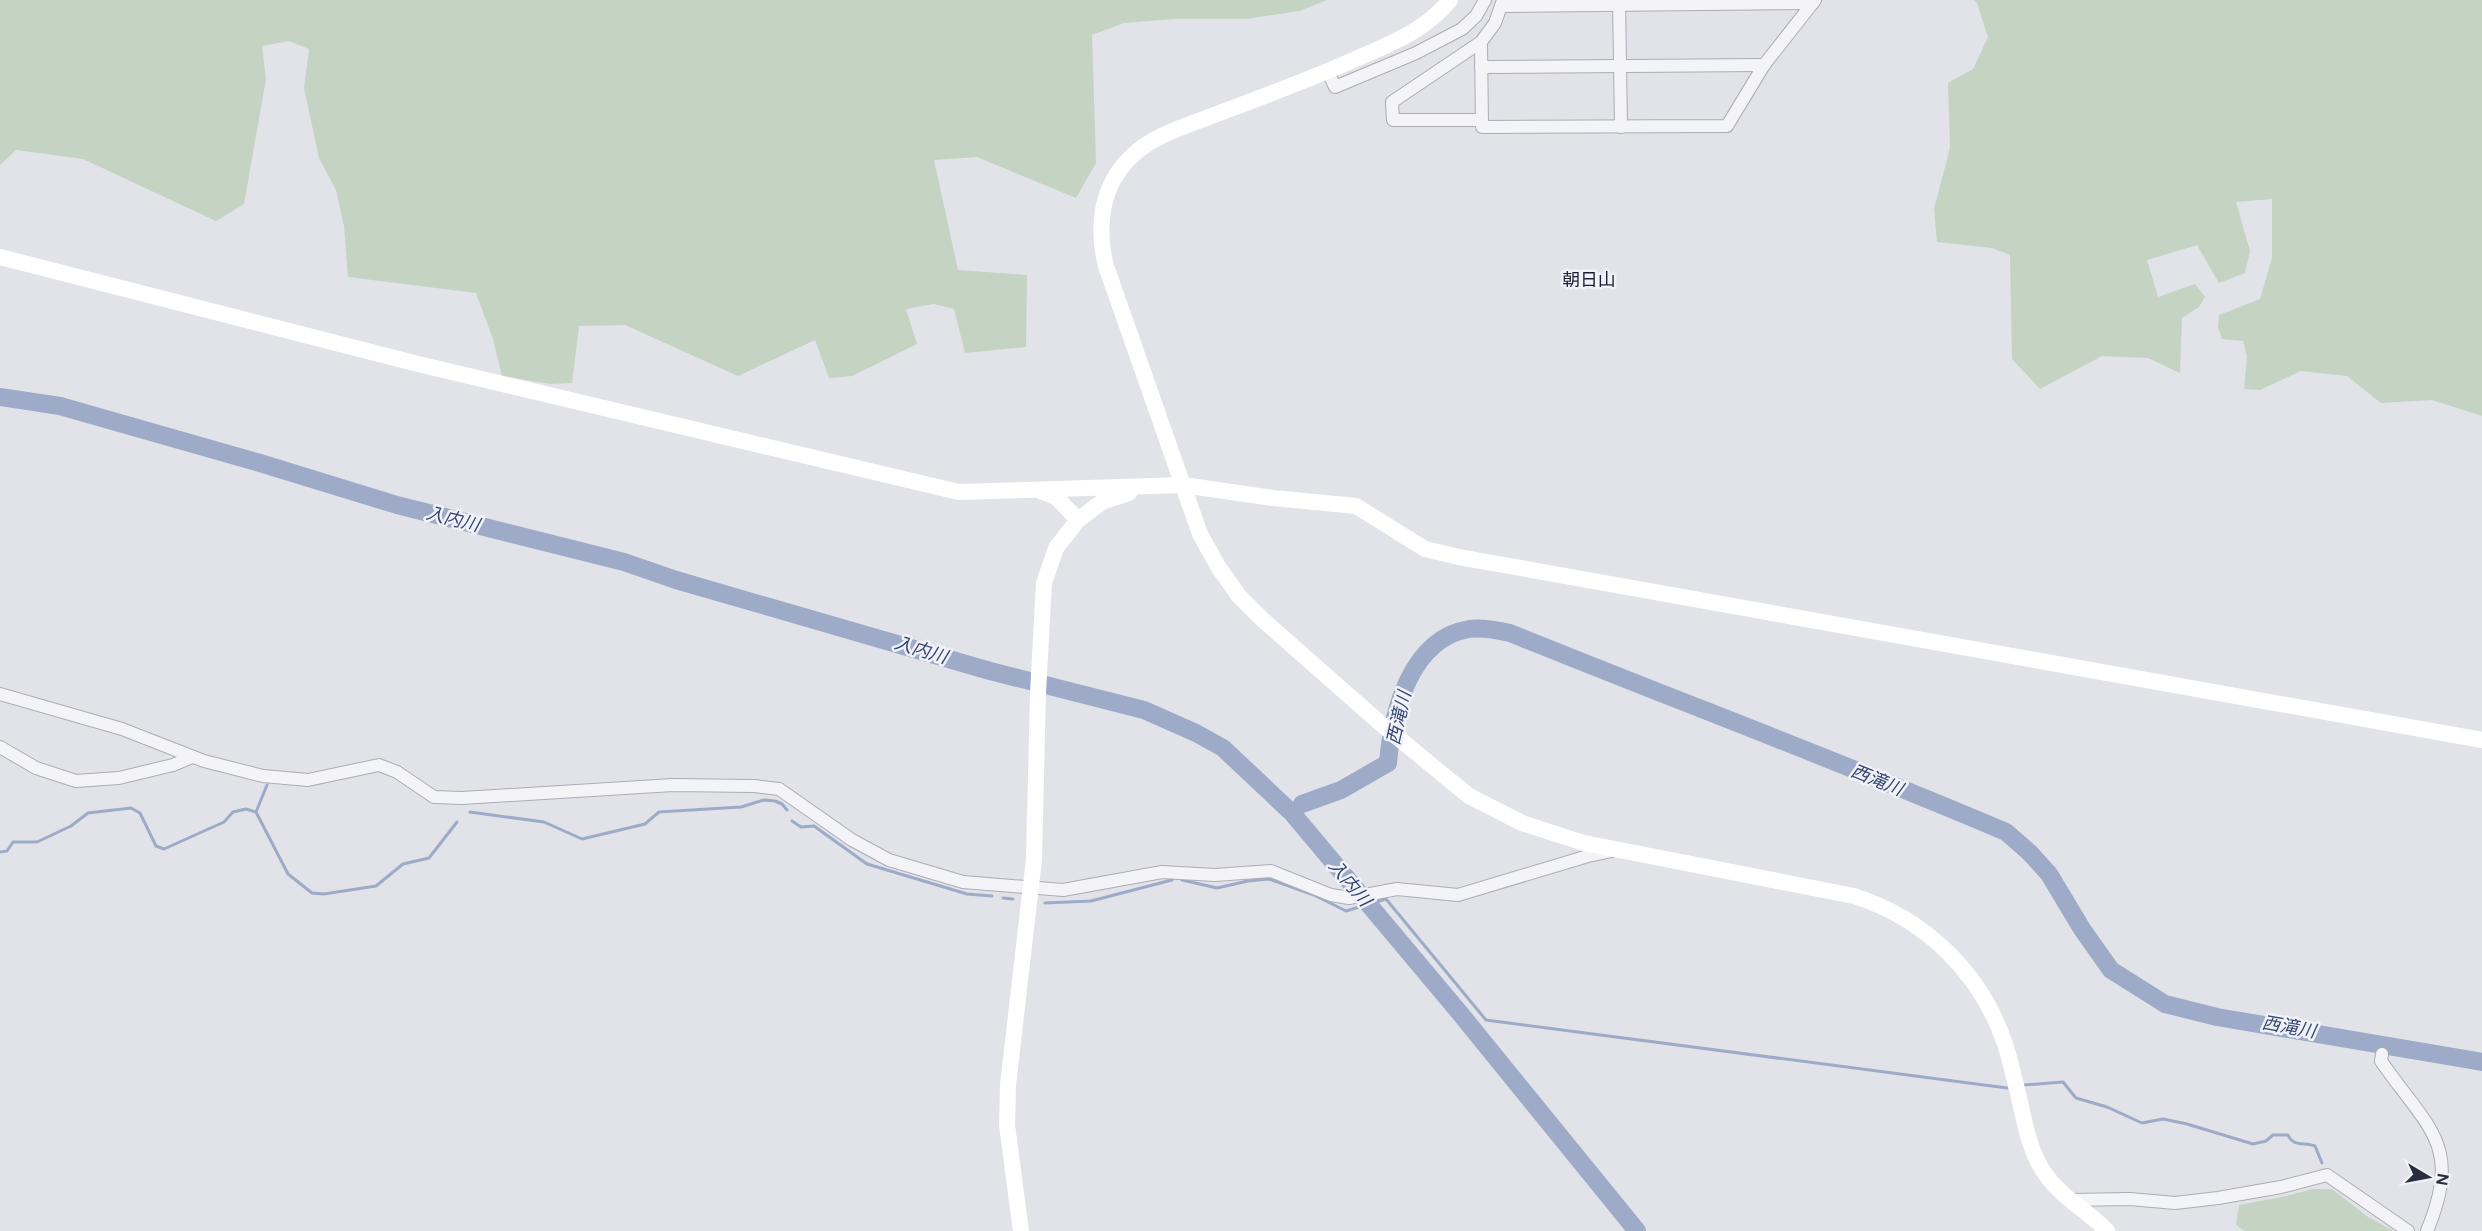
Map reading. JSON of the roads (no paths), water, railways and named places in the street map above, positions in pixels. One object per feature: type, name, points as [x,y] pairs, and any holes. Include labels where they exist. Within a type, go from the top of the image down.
[{"type":"street","points":[[1450,0],[1427,24],[1409,35],[1328,72],[1149,142],[1123,165],[1106,196],[1101,231],[1106,266],[1200,534],[1219,568],[1239,596],[1262,619],[1380,723],[1469,796],[1522,823],[1584,843],[1854,896],[1894,912],[1929,934],[1958,961],[1980,990],[1988,1005],[2005,1044],[2028,1134],[2037,1159],[2046,1175],[2070,1200],[2107,1231]]},
{"type":"street","points":[[1328,72],[1335,87],[1416,53],[1470,23],[1485,0]]},
{"type":"street","points":[[1480,120],[1393,120],[1392,102],[1393,99],[1481,42],[1495,23],[1502,3],[1814,2]]},
{"type":"street","points":[[1481,42],[1480,120],[1482,127],[1727,126],[1764,65],[1814,2]]},
{"type":"street","points":[[1619,3],[1621,127]]},
{"type":"street","points":[[1481,67],[1764,65]]},
{"type":"street","points":[[0,257],[418,364],[960,492],[1183,485],[1294,501],[1356,506],[1425,549],[1459,557],[2482,740]]},
{"type":"street","points":[[1021,1231],[1007,1125],[1008,1085],[1034,860],[1038,693],[1044,583],[1056,548],[1078,520],[1102,502],[1151,486]]},
{"type":"street","points":[[1036,490],[1056,497],[1078,520]]},
{"type":"street","points":[[0,694],[122,729],[192,757],[263,776],[308,780],[379,765],[397,772],[434,797],[673,785],[754,786],[779,789],[852,840],[889,860],[963,882],[1063,890],[1162,872],[1215,875],[1271,870],[1331,895],[1348,898],[1397,889],[1458,895],[1588,856],[1616,850]]},
{"type":"street","points":[[0,747],[36,768],[76,781],[120,778],[173,765],[192,757]]},
{"type":"street","points":[[2382,1054],[2381,1061],[2434,1133],[2441,1154],[2442,1181],[2427,1231]]},
{"type":"street","points":[[2070,1200],[2130,1199],[2175,1203],[2260,1191],[2327,1175],[2408,1231]]},
{"type":"waterway","name":"入内川","points":[[0,397],[60,406],[397,505],[624,562],[676,580],[990,671],[1144,710],[1196,733],[1223,748],[1292,813],[1459,1012],[1637,1231]]},
{"type":"waterway","name":"西滝川","points":[[1302,804],[1341,790],[1388,763],[1394,722],[1400,701],[1418,663],[1432,647],[1449,636],[1469,629],[1510,633],[2006,832],[2049,874],[2082,929],[2111,970],[2165,1004],[2217,1017],[2482,1062]]},
{"type":"waterway","points":[[267,785],[256,812],[288,874],[312,893],[324,894],[376,886],[403,864],[429,858],[457,822]]},
{"type":"waterway","points":[[470,812],[544,822],[582,839],[645,824],[659,812],[741,807],[764,800],[782,804],[787,810]]},
{"type":"waterway","points":[[0,852],[7,851],[13,842],[37,842],[71,826],[88,813],[131,808],[140,813],[156,846],[164,849],[224,822],[233,812],[246,809],[256,812]]},
{"type":"waterway","points":[[792,821],[801,827],[814,826],[867,864],[967,894],[992,896]]},
{"type":"waterway","points":[[1182,880],[1217,888],[1269,879],[1314,895],[1346,911],[1386,899],[1486,1020],[2007,1088]]},
{"type":"waterway","points":[[1045,903],[1091,901],[1172,880]]},
{"type":"waterway","points":[[1003,898],[1013,899]]},
{"type":"waterway","points":[[2024,1085],[2063,1082],[2076,1098],[2107,1107],[2142,1123],[2163,1119],[2253,1144],[2266,1141],[2273,1135],[2288,1135],[2296,1143],[2315,1146],[2322,1163]]},
{"type":"district","name":"朝日山","points":[[1589,280]]}]
